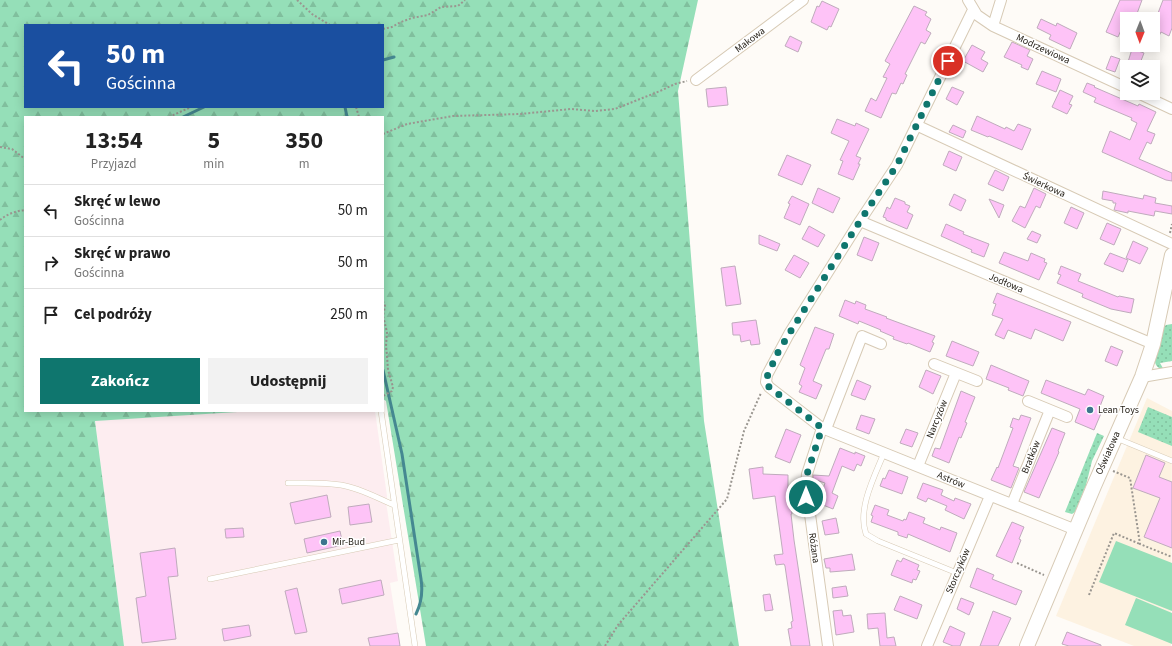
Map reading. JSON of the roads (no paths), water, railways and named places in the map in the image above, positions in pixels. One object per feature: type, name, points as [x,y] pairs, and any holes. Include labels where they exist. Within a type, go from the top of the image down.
[{"type":"street","name":"Makowa","points":[[696,80],[803,0]]},
{"type":"street","name":"Modrzewiowa","points":[[968,0],[977,15],[993,26],[1120,85]]},
{"type":"street","points":[[993,26],[1001,0]]},
{"type":"street","points":[[860,221],[893,172],[973,10]]},
{"type":"street","points":[[1153,100],[1172,109]]},
{"type":"street","name":"Świerkowa","points":[[916,125],[1172,244]]},
{"type":"street","name":"Jodłowa","points":[[860,221],[1153,344]]},
{"type":"street","name":"Astrów","points":[[860,221],[786,339],[767,375],[766,382],[769,387],[824,428],[1076,530]]},
{"type":"street","name":"Oświatowa","points":[[1027,646],[1142,376],[1153,344],[1172,255]]},
{"type":"street","points":[[1165,291],[1172,305]]},
{"type":"street","name":"Różana","points":[[828,646],[806,485],[807,474],[824,428],[862,336],[881,344]]},
{"type":"street","points":[[934,364],[977,381]]},
{"type":"street","points":[[1142,376],[1172,372]]},
{"type":"street","name":"Narcyzów","points":[[918,466],[956,373]]},
{"type":"street","points":[[1028,401],[1067,417]]},
{"type":"street","name":"Bratków","points":[[1012,504],[1050,410]]},
{"type":"street","name":"Storczyków","points":[[927,646],[990,496]]},
{"type":"lane","points":[[381,412],[415,646]]},
{"type":"lane","points":[[1115,438],[1172,461]]},
{"type":"lane","points":[[885,452],[866,499],[864,516],[866,534],[878,541],[958,573]]},
{"type":"lane","points":[[288,483],[326,483],[342,485],[356,489],[394,505]]},
{"type":"lane","points":[[210,580],[399,540]]},
{"type":"waterway","points":[[384,60],[394,57]]},
{"type":"waterway","points":[[185,116],[202,108]]},
{"type":"waterway","points":[[345,108],[347,116]]},
{"type":"waterway","points":[[384,374],[402,454],[421,579],[422,597],[416,614]]},
{"type":"place","name":"Lean Toys","points":[[1090,410]]},
{"type":"place","name":"Mir-Bud","points":[[324,542]]}]
